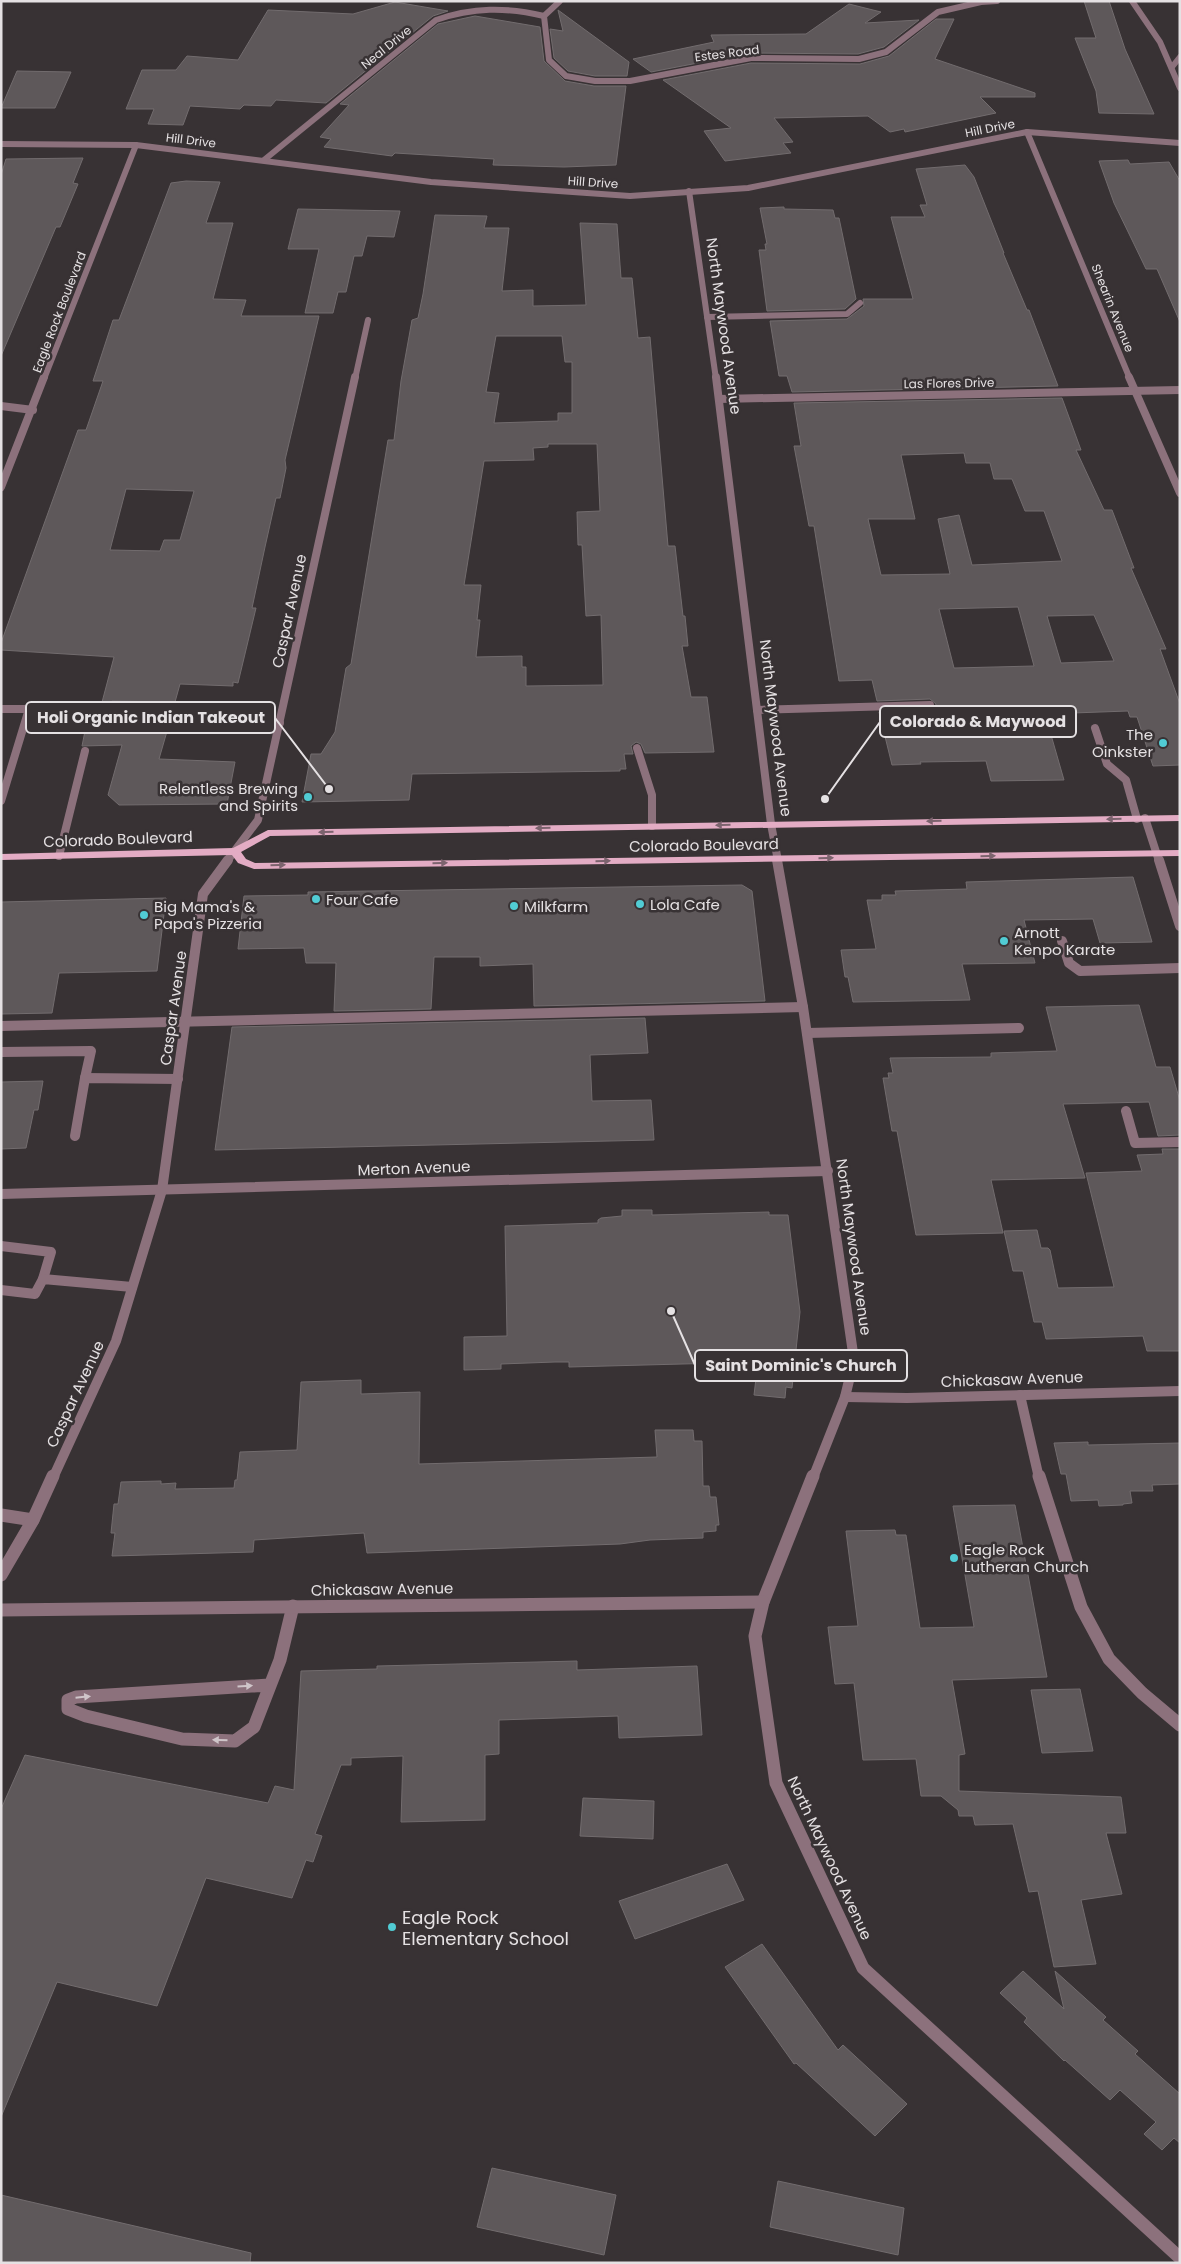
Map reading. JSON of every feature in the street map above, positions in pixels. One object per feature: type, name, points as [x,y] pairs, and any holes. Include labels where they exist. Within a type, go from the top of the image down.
[{"type":"main road","name":"Colorado Boulevard","points":[[1,857],[235,851],[268,834],[1180,818]]},
{"type":"main road","name":"Colorado Boulevard","points":[[235,851],[242,861],[254,866],[1180,853]]},
{"type":"street","points":[[544,16],[560,1]]},
{"type":"street","name":"Estes Road","points":[[544,16],[549,60],[566,76],[595,81],[630,81],[751,58],[859,59],[886,52],[938,12],[981,2],[997,1]]},
{"type":"street","points":[[1132,1],[1140,9],[1172,67],[1180,88]]},
{"type":"street","name":"Neal Drive","points":[[264,160],[436,20],[468,9],[486,8],[506,9],[544,16]]},
{"type":"street","points":[[1172,67],[1180,57]]},
{"type":"street","name":"Hill Drive","points":[[1,144],[136,145],[441,182],[630,196],[748,188],[1027,132],[1180,143]]},
{"type":"street","name":"Shearin Avenue","points":[[1027,132],[1135,391],[1180,493]]},
{"type":"street","name":"Eagle Rock Boulevard","points":[[1,487],[136,145]]},
{"type":"street","name":"North Maywood Avenue","points":[[689,192],[719,398],[771,824],[803,1007],[854,1360],[846,1397],[763,1602],[755,1636],[776,1783],[863,1968],[1180,2258]]},
{"type":"street","points":[[707,317],[847,314],[860,303]]},
{"type":"street","name":"Caspar Avenue","points":[[1,1575],[33,1520],[116,1341],[162,1190],[187,1022],[203,894],[258,820],[368,320]]},
{"type":"street","name":"Las Flores Drive","points":[[719,398],[1180,390]]},
{"type":"street","points":[[1,406],[33,410]]},
{"type":"street","points":[[757,710],[930,705]]},
{"type":"street","points":[[112,707],[188,708],[198,721],[280,723]]},
{"type":"street","points":[[1,709],[29,709],[1,801]]},
{"type":"street","points":[[1095,728],[1107,764],[1126,780],[1156,853],[1180,926]]},
{"type":"street","points":[[637,748],[652,795],[652,826]]},
{"type":"street","points":[[59,856],[85,751]]},
{"type":"street","points":[[1062,941],[1067,962],[1072,968],[1080,971],[1180,968]]},
{"type":"street","points":[[1,1026],[803,1007]]},
{"type":"street","points":[[806,1033],[1018,1028]]},
{"type":"street","points":[[1,1052],[91,1052],[75,1136]]},
{"type":"street","points":[[85,1078],[178,1079]]},
{"type":"street","points":[[1126,1111],[1135,1143],[1180,1142]]},
{"type":"street","name":"Merton Avenue","points":[[1,1194],[828,1171]]},
{"type":"street","points":[[1,1246],[51,1252],[43,1279],[35,1294],[1,1290]]},
{"type":"street","points":[[43,1279],[132,1288]]},
{"type":"street","name":"Chickasaw Avenue","points":[[846,1397],[907,1398],[1180,1391]]},
{"type":"street","points":[[1020,1395],[1038,1474],[1081,1607],[1109,1659],[1142,1693],[1180,1725]]},
{"type":"street","points":[[1,1515],[33,1520]]},
{"type":"street","name":"Chickasaw Avenue","points":[[1,1610],[763,1602]]},
{"type":"street","points":[[269,1685],[76,1697],[68,1700],[68,1709],[86,1716],[182,1739],[235,1741],[254,1727],[280,1660],[293,1606]]},
{"type":"building","points":[[1084,1],[1109,1],[1125,49],[1154,114],[1099,113],[1096,91],[1075,38],[1096,38]]},
{"type":"building","points":[[395,2],[448,11],[433,16],[326,103],[276,100],[271,106],[244,105],[240,109],[190,106],[183,125],[148,124],[154,109],[126,109],[142,70],[176,70],[187,56],[238,60],[268,10],[353,14]]},
{"type":"building","points":[[849,4],[881,12],[865,23],[919,20],[884,47],[858,54],[750,53],[651,72],[633,59],[714,42],[711,35],[806,34]]},
{"type":"building","points":[[558,10],[629,62],[627,76],[595,76],[568,71],[554,58],[550,29],[563,31]]},
{"type":"building","points":[[475,16],[540,27],[544,61],[565,81],[594,86],[626,86],[616,165],[564,167],[493,165],[494,159],[395,153],[392,156],[324,147],[331,139],[320,137],[349,105],[340,104],[438,24]]},
{"type":"building","points":[[936,19],[954,19],[935,59],[1035,93],[1035,97],[980,97],[996,113],[905,132],[904,129],[890,132],[868,116],[774,118],[793,142],[783,143],[791,153],[725,161],[704,131],[731,128],[663,80],[751,63],[860,64],[889,56]]},
{"type":"building","points":[[17,71],[71,72],[55,108],[1,108]]},
{"type":"building","points":[[83,158],[73,183],[78,184],[60,227],[56,227],[1,356],[1,175],[6,159]]},
{"type":"building","points":[[1128,160],[1130,164],[1169,162],[1180,181],[1180,322],[1157,269],[1146,269],[1114,203],[1099,161]]},
{"type":"building","points":[[965,165],[974,177],[1058,386],[792,392],[787,376],[779,376],[770,321],[847,319],[864,306],[863,299],[913,299],[891,217],[925,217],[920,205],[927,205],[916,169]]},
{"type":"building","points":[[186,181],[220,182],[206,223],[233,223],[213,299],[246,300],[241,316],[319,316],[285,460],[286,468],[280,498],[276,498],[265,547],[252,608],[256,608],[238,683],[233,682],[233,686],[180,684],[175,702],[112,701],[106,706],[107,710],[112,713],[172,714],[159,759],[235,762],[227,804],[119,805],[108,795],[122,745],[82,746],[87,721],[97,721],[114,657],[1,650],[1,643],[78,430],[86,430],[103,381],[93,381],[113,320],[119,320],[171,183]],"holes":[[[126,489],[194,491],[180,540],[164,540],[160,551],[110,550]]]},
{"type":"building","points":[[784,207],[784,209],[833,210],[835,218],[839,218],[856,299],[845,309],[767,311],[759,250],[766,250],[765,244],[767,244],[760,208]]},
{"type":"building","points":[[298,209],[400,211],[394,237],[367,236],[362,256],[354,256],[346,292],[338,292],[333,313],[305,313],[319,249],[288,249]]},
{"type":"building","points":[[435,215],[487,216],[484,228],[509,228],[502,291],[533,290],[533,306],[586,305],[580,223],[617,224],[621,278],[632,278],[638,338],[650,337],[668,546],[675,546],[688,646],[682,646],[691,697],[707,697],[714,752],[645,753],[641,744],[636,742],[631,746],[633,754],[624,754],[626,769],[620,769],[620,771],[412,774],[409,800],[302,802],[311,754],[321,754],[335,732],[346,668],[351,664],[388,440],[394,440],[401,381],[412,320],[418,318]],"holes":[[[496,336],[562,336],[565,362],[572,362],[572,413],[558,413],[558,421],[494,423],[499,393],[486,392]],[[548,444],[597,444],[600,511],[577,512],[578,545],[582,545],[586,616],[601,615],[603,685],[526,686],[526,667],[522,667],[522,656],[476,657],[480,620],[477,620],[481,585],[464,585],[484,461],[534,460],[533,448],[548,447]]]},
{"type":"building","points":[[1062,398],[1081,450],[1076,450],[1104,510],[1112,510],[1134,568],[1131,568],[1166,649],[1160,649],[1180,704],[1180,765],[1153,766],[1137,717],[1130,717],[1128,711],[1045,714],[1064,780],[991,781],[986,761],[920,762],[921,764],[892,765],[879,712],[930,711],[935,708],[936,704],[930,699],[877,701],[872,680],[839,681],[814,526],[809,526],[794,446],[801,446],[794,403]],"holes":[[[964,453],[966,463],[990,463],[994,479],[1012,479],[1025,511],[1044,511],[1062,561],[972,565],[959,515],[938,519],[950,574],[881,575],[868,519],[915,519],[901,455]],[[1018,607],[1034,666],[954,668],[939,609]],[[1094,615],[1114,661],[1061,663],[1047,616]]]},
{"type":"building","points":[[1133,877],[1152,942],[1100,943],[1093,919],[1024,920],[1035,963],[962,964],[970,1000],[853,1002],[848,977],[845,977],[841,950],[876,949],[867,900],[882,900],[882,895],[896,895],[895,891],[967,889],[966,882]]},
{"type":"building","points":[[742,885],[752,891],[765,1001],[534,1006],[533,964],[480,966],[480,957],[434,957],[431,1009],[334,1011],[336,963],[306,963],[304,948],[238,949],[244,896],[308,895],[308,892]]},
{"type":"building","points":[[166,898],[157,971],[59,973],[52,1013],[1,1014],[1,902]]},
{"type":"building","points":[[1139,1005],[1156,1067],[1170,1067],[1180,1101],[1180,1135],[1158,1136],[1149,1102],[1063,1104],[1085,1178],[991,1180],[1003,1233],[916,1235],[897,1131],[892,1131],[883,1078],[889,1078],[888,1073],[893,1073],[890,1058],[991,1057],[991,1053],[1057,1051],[1046,1007]]},
{"type":"building","points":[[645,1018],[648,1053],[590,1055],[592,1101],[651,1100],[654,1140],[215,1150],[232,1027]]},
{"type":"building","points":[[43,1081],[38,1110],[34,1110],[26,1148],[1,1149],[1,1082]]},
{"type":"building","points":[[1162,1149],[1180,1149],[1180,1351],[1147,1351],[1143,1336],[1046,1339],[1042,1322],[1034,1322],[1023,1271],[1013,1271],[1004,1231],[1037,1230],[1041,1248],[1048,1248],[1050,1250],[1058,1288],[1114,1287],[1086,1173],[1142,1171],[1137,1155],[1163,1154]]},
{"type":"building","points":[[622,1210],[652,1210],[652,1215],[769,1212],[769,1215],[788,1215],[800,1312],[792,1388],[786,1387],[785,1398],[754,1395],[758,1362],[569,1367],[569,1362],[555,1362],[501,1364],[501,1369],[464,1370],[464,1337],[507,1336],[505,1226],[598,1223],[598,1220],[601,1218],[622,1216]]},
{"type":"building","points":[[361,1380],[361,1394],[420,1392],[419,1464],[657,1457],[655,1430],[693,1430],[694,1441],[702,1441],[703,1486],[709,1486],[710,1497],[716,1497],[719,1525],[716,1525],[716,1531],[703,1532],[703,1538],[650,1540],[620,1544],[367,1553],[364,1533],[254,1540],[253,1552],[112,1556],[115,1533],[111,1533],[114,1504],[118,1504],[121,1482],[161,1481],[161,1484],[176,1483],[175,1489],[234,1488],[235,1480],[237,1480],[240,1452],[297,1450],[301,1382]]},
{"type":"building","points":[[1088,1442],[1088,1445],[1180,1443],[1180,1484],[1152,1485],[1153,1491],[1130,1491],[1132,1503],[1123,1505],[1099,1506],[1098,1500],[1071,1501],[1066,1474],[1061,1474],[1054,1443]]},
{"type":"building","points":[[1015,1505],[1047,1677],[952,1680],[965,1754],[959,1755],[959,1791],[1121,1797],[1126,1833],[1106,1833],[1122,1894],[1081,1900],[1096,1964],[1054,1967],[1038,1891],[1029,1892],[1013,1824],[975,1825],[973,1816],[959,1816],[958,1810],[941,1796],[921,1796],[916,1759],[863,1760],[854,1683],[835,1684],[828,1627],[858,1626],[846,1531],[895,1530],[896,1535],[906,1535],[920,1628],[974,1627],[953,1506]]},
{"type":"building","points":[[577,1661],[577,1670],[697,1666],[702,1735],[619,1738],[618,1716],[499,1720],[499,1754],[485,1755],[485,1820],[401,1822],[403,1756],[351,1758],[351,1765],[341,1765],[315,1834],[322,1836],[313,1862],[306,1860],[292,1898],[206,1878],[157,2006],[57,1982],[1,2117],[1,1809],[25,1755],[268,1803],[275,1786],[294,1790],[301,1671],[377,1669],[377,1666]]},
{"type":"building","points":[[1080,1689],[1093,1751],[1042,1753],[1031,1690]]},
{"type":"building","points":[[583,1798],[654,1801],[653,1839],[580,1836]]},
{"type":"building","points":[[727,1864],[744,1900],[635,1939],[619,1901]]},
{"type":"building","points":[[762,1944],[838,2050],[843,2045],[907,2104],[875,2136],[796,2063],[794,2064],[725,1967]]},
{"type":"building","points":[[1023,1971],[1064,2009],[1055,1971],[1106,2017],[1103,2020],[1138,2051],[1135,2054],[1180,2094],[1180,2143],[1174,2138],[1162,2150],[1144,2134],[1156,2122],[1120,2090],[1110,2100],[1064,2061],[1024,2022],[1027,2018],[1000,1993]]},
{"type":"building","points":[[492,2168],[616,2195],[604,2255],[477,2227]]},
{"type":"building","points":[[778,2181],[904,2208],[898,2255],[770,2227]]},
{"type":"building","points":[[1,2195],[251,2253],[250,2263],[1,2263]]},
{"type":"place","name":"The Oinkster","points":[[1163,743]]},
{"type":"place","name":"Holi Organic Indian Takeout","points":[[329,789]]},
{"type":"place","name":"Relentless Brewing and Spirits","points":[[308,797]]},
{"type":"place","name":"Colorado & Maywood","points":[[825,799]]},
{"type":"place","name":"Four Cafe","points":[[316,899]]},
{"type":"place","name":"Lola Cafe","points":[[640,904]]},
{"type":"place","name":"Milkfarm","points":[[514,906]]},
{"type":"place","name":"Big Mama's & Papa's Pizzeria","points":[[144,915]]},
{"type":"place","name":"Arnott Kenpo Karate","points":[[1004,941]]},
{"type":"place","name":"Saint Dominic's Church","points":[[671,1311]]},
{"type":"place","name":"Eagle Rock Lutheran Church","points":[[954,1558]]},
{"type":"place","name":"Eagle Rock Elementary School","points":[[392,1927]]}]
